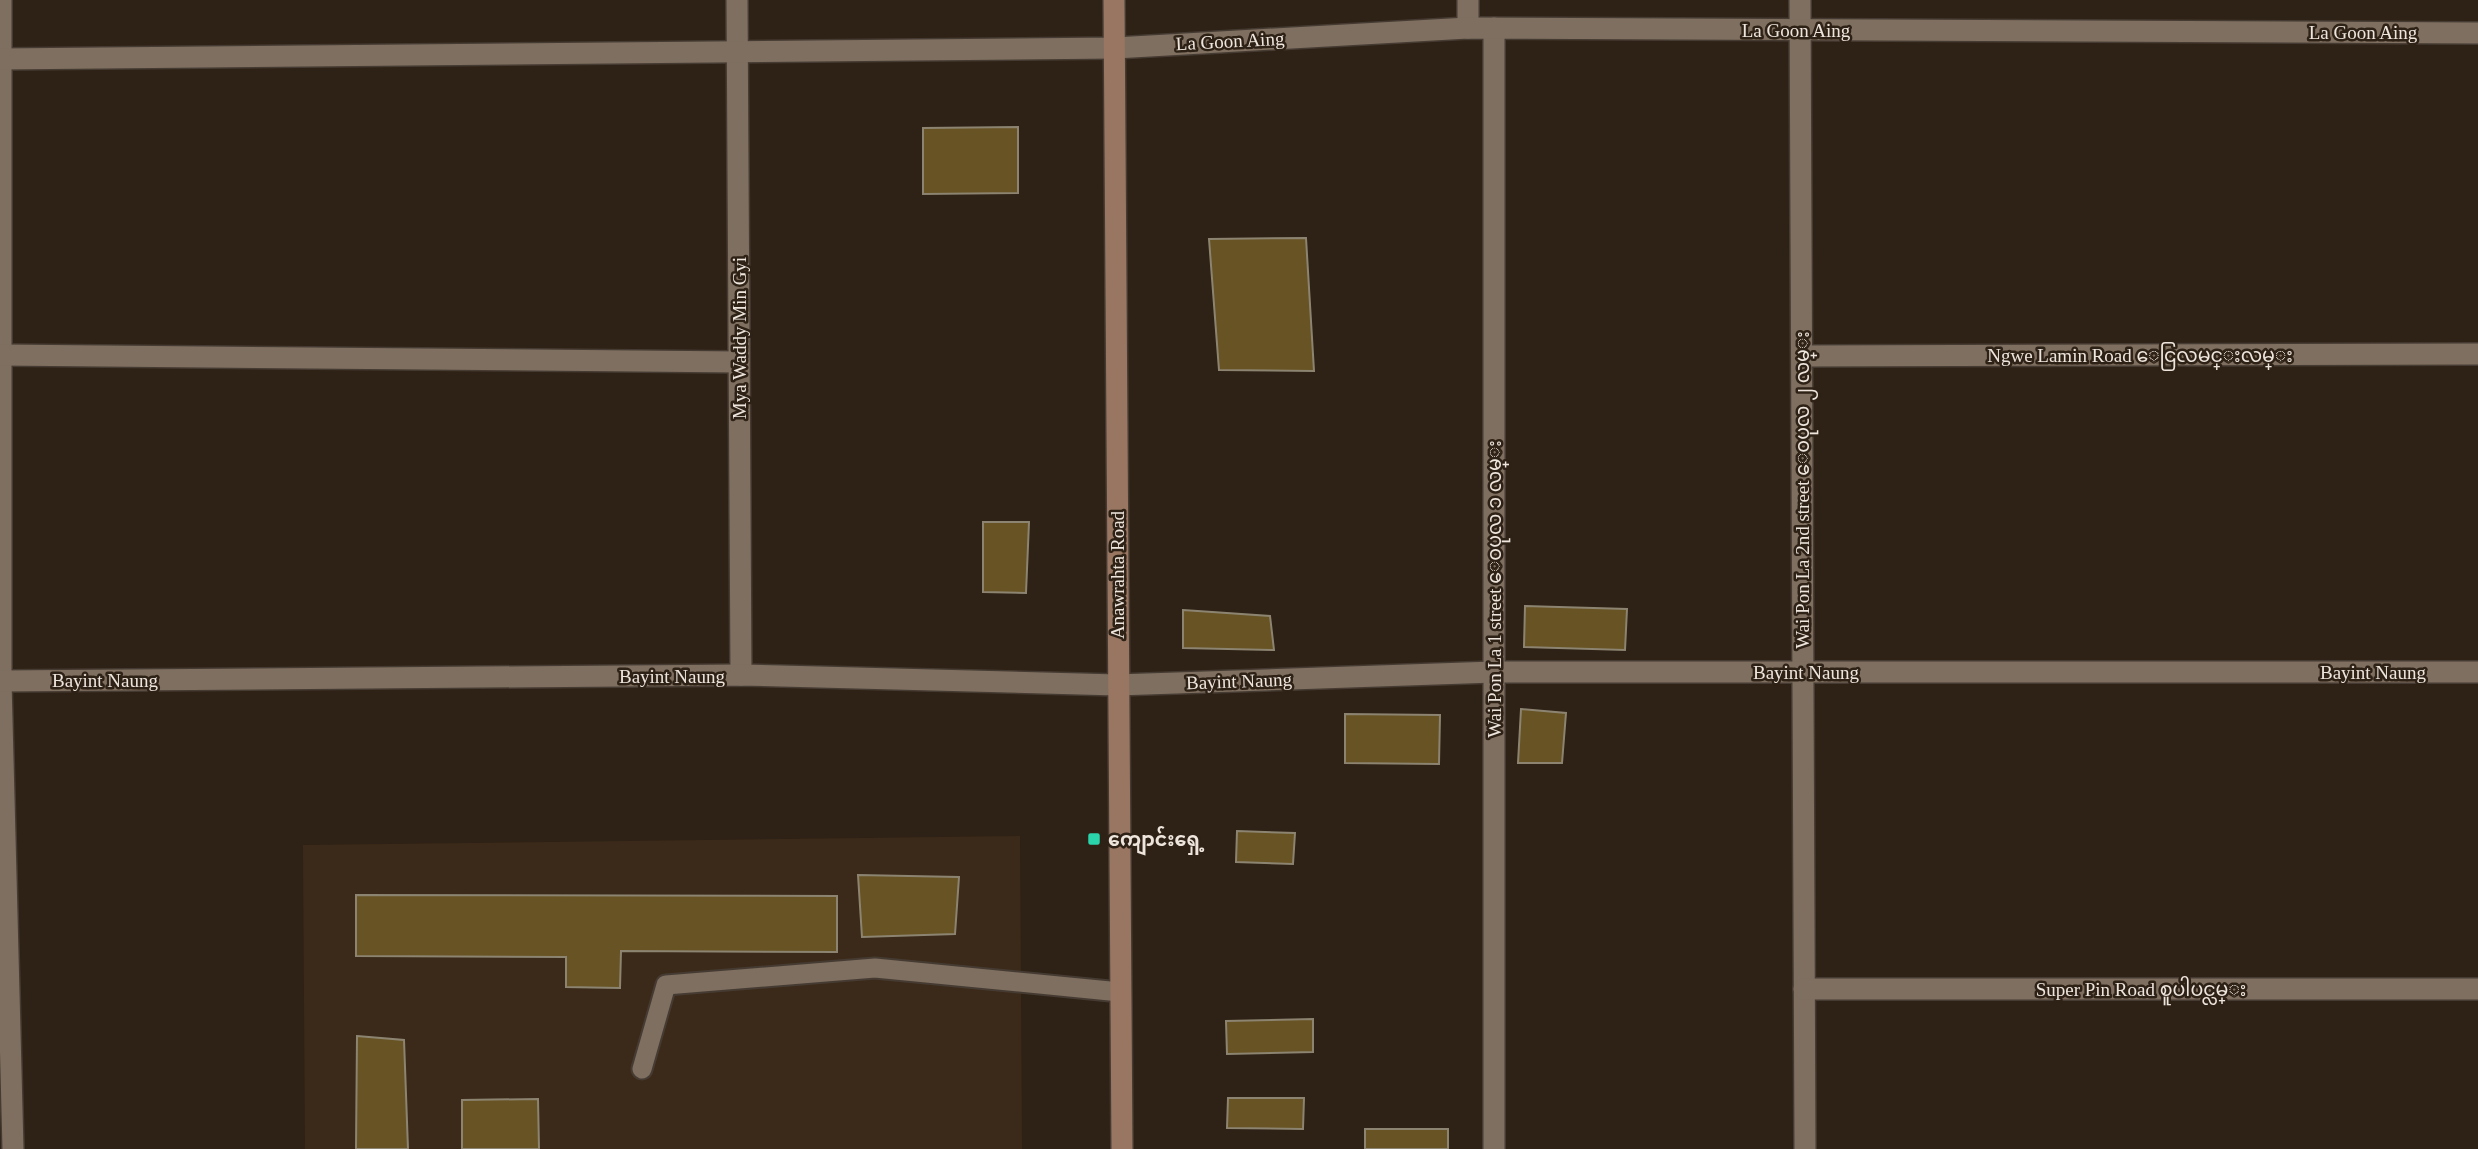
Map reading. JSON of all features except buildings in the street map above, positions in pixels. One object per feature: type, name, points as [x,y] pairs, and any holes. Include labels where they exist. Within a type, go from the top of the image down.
[{"type":"main road","name":"Anawrahta Road","points":[[1114,0],[1122,1149]]},
{"type":"street","points":[[1,0],[1,681],[13,1149]]},
{"type":"street","name":"Mya Waddy Min Gyi","points":[[737,0],[741,675]]},
{"type":"street","points":[[1468,0],[1468,28]]},
{"type":"street","name":"Wai Pon La 2nd street ေဝပုလ ၂ လမ္း","points":[[1800,0],[1805,1149]]},
{"type":"street","name":"La Goon Aing","points":[[1,59],[737,54],[1115,48],[1468,28],[2478,33]]},
{"type":"street","name":"Wai Pon La 1 street ေဝပုလ ၁ လမ္း","points":[[1494,28],[1494,1149]]},
{"type":"street","name":"Ngwe Lamin Road ေငြလမင္းလမ္း","points":[[1802,356],[2478,354]]},
{"type":"street","points":[[1,355],[739,362]]},
{"type":"street","name":"Bayint Naung","points":[[1,681],[741,675],[1117,685],[1494,672],[2478,673]]},
{"type":"street","name":"Super Pin Road စူပါပင္လမ္း","points":[[1804,989],[2478,989]]},
{"type":"lane","points":[[642,1069],[666,985],[875,968],[1120,992]]},
{"type":"shaded area","points":[[1020,836],[1022,1149],[305,1149],[303,845]]},
{"type":"place","name":"ကျောင်းရှေ့","points":[[1094,839]]}]
